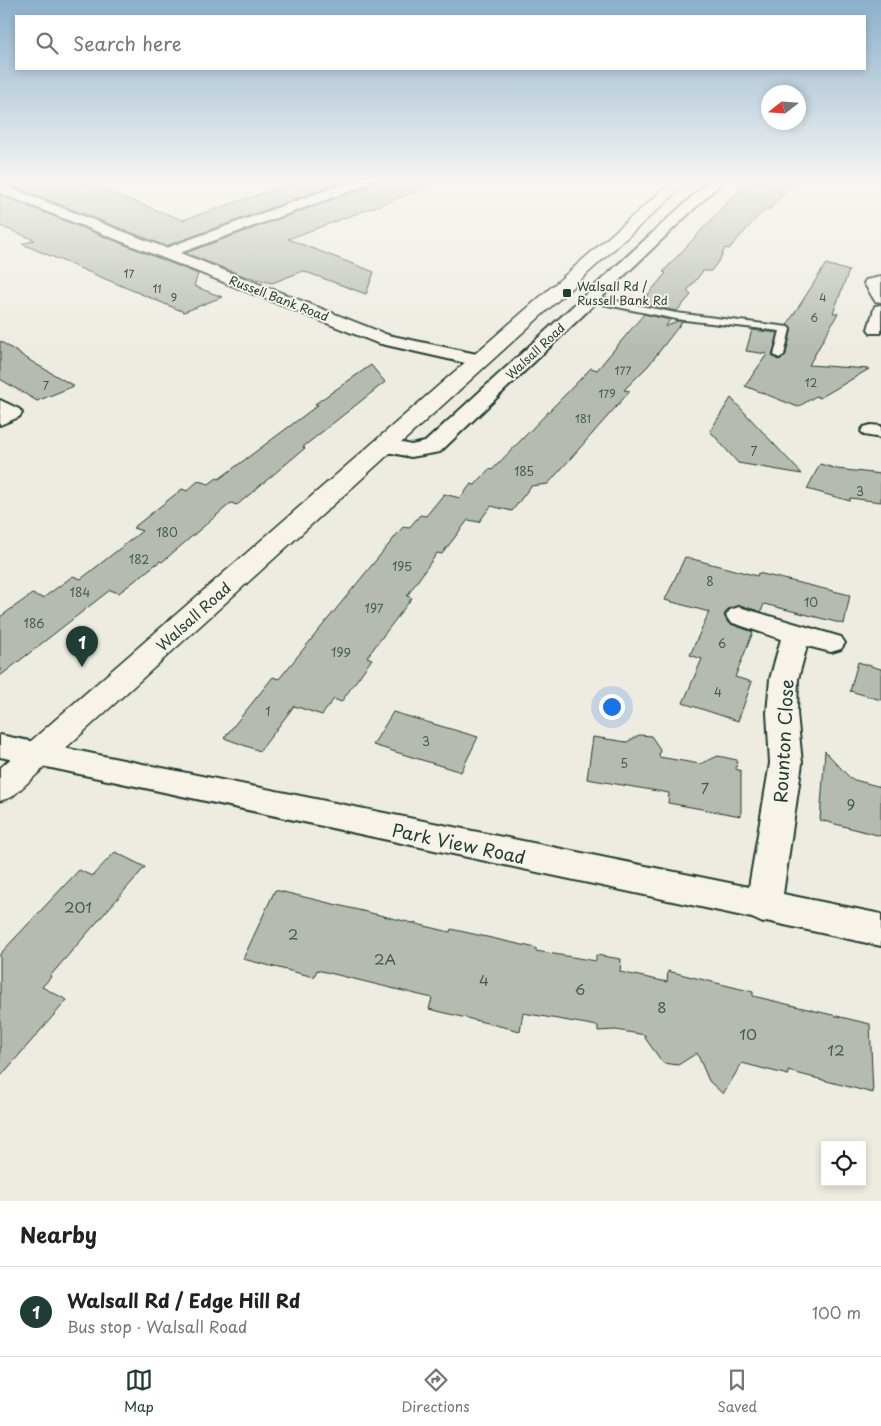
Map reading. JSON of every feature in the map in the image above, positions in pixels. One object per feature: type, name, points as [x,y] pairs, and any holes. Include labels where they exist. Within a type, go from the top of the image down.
[{"type":"main road","name":"Walsall Road","points":[[0,788],[618,237]]},
{"type":"street","name":"Russell Bank Road","points":[[122,237],[383,339],[478,360]]},
{"type":"street","points":[[164,254],[210,237]]},
{"type":"street","name":"Walsall Road","points":[[386,445],[411,451],[432,447],[657,237]]},
{"type":"street","points":[[877,328],[881,310]]},
{"type":"street","points":[[0,406],[12,414],[0,419]]},
{"type":"street","points":[[739,616],[831,643]]},
{"type":"street","name":"Rounton Close","points":[[763,907],[786,764],[782,713],[784,679],[796,634]]},
{"type":"street","name":"Park View Road","points":[[0,746],[763,907],[881,930]]},
{"type":"lane","points":[[591,299],[676,316],[785,329],[779,355]]},
{"type":"building","points":[[28,237],[105,237],[198,274],[194,286],[222,297],[184,312],[22,244],[35,240]]},
{"type":"building","points":[[143,237],[191,237],[166,246]]},
{"type":"building","points":[[229,237],[293,237],[288,239],[374,272],[366,294],[303,271],[272,283],[244,276],[185,253]]},
{"type":"building","points":[[695,237],[740,237],[729,249],[725,248],[711,271],[703,271],[687,291],[691,295],[677,311],[640,304],[666,273],[663,272]]},
{"type":"building","points":[[826,264],[849,271],[833,313],[838,313],[809,365],[869,369],[820,398],[816,396],[798,407],[745,386],[767,354],[746,351],[752,330],[778,333],[772,356],[778,360],[785,357],[792,329],[787,325]]},
{"type":"building","points":[[644,314],[670,320],[665,327],[678,321],[682,322],[648,366],[624,390],[630,391],[548,484],[531,486],[512,511],[491,506],[479,522],[468,520],[442,554],[437,553],[407,596],[412,598],[367,657],[372,659],[341,702],[334,699],[322,715],[294,706],[260,751],[224,738],[273,677],[279,679],[403,527],[409,528],[420,515],[426,516],[444,494],[460,498],[471,484],[475,485],[489,469],[492,470],[591,368],[597,370]]},
{"type":"building","points":[[0,341],[74,386],[37,401],[0,379]]},
{"type":"building","points":[[371,365],[385,382],[303,447],[305,448],[237,505],[231,503],[162,562],[160,561],[119,593],[110,590],[0,676],[0,617],[32,594],[43,598],[73,576],[81,579],[142,531],[133,528],[182,489],[187,491],[198,481],[209,484],[217,478],[219,479],[318,405],[315,404]]},
{"type":"building","points":[[731,398],[802,474],[738,463],[710,431]]},
{"type":"building","points":[[820,464],[837,469],[881,474],[881,502],[850,498],[850,501],[807,489]]},
{"type":"building","points":[[685,557],[757,576],[758,573],[850,595],[844,624],[764,604],[761,612],[740,605],[728,609],[724,615],[728,623],[753,632],[735,677],[752,682],[738,721],[683,703],[702,659],[690,655],[709,612],[665,600]]},
{"type":"building","points":[[858,662],[881,669],[881,700],[850,691]]},
{"type":"building","points":[[393,712],[478,737],[461,772],[373,745]]},
{"type":"building","points":[[639,735],[651,736],[660,749],[659,757],[700,764],[718,756],[737,760],[736,769],[741,771],[741,816],[668,803],[669,793],[587,779],[593,737],[627,742]]},
{"type":"building","points":[[825,751],[851,779],[881,787],[881,836],[820,820]]},
{"type":"building","points":[[115,852],[145,867],[42,987],[67,1000],[0,1077],[0,954],[79,870],[92,876]]},
{"type":"building","points":[[275,890],[450,932],[451,929],[536,948],[536,951],[596,961],[596,955],[621,959],[620,972],[667,982],[668,971],[753,992],[753,996],[870,1024],[873,1093],[788,1071],[788,1075],[742,1063],[723,1094],[709,1081],[697,1053],[678,1065],[663,1063],[645,1038],[645,1035],[616,1030],[598,1031],[598,1026],[523,1013],[520,1031],[429,1009],[432,998],[317,970],[314,977],[243,959]]},
{"type":"place","name":"Walsall Rd / Russell Bank Rd","points":[[567,293]]},
{"type":"place","name":"Walsall Rd / Edge Hill Rd","points":[[82,667]]}]
